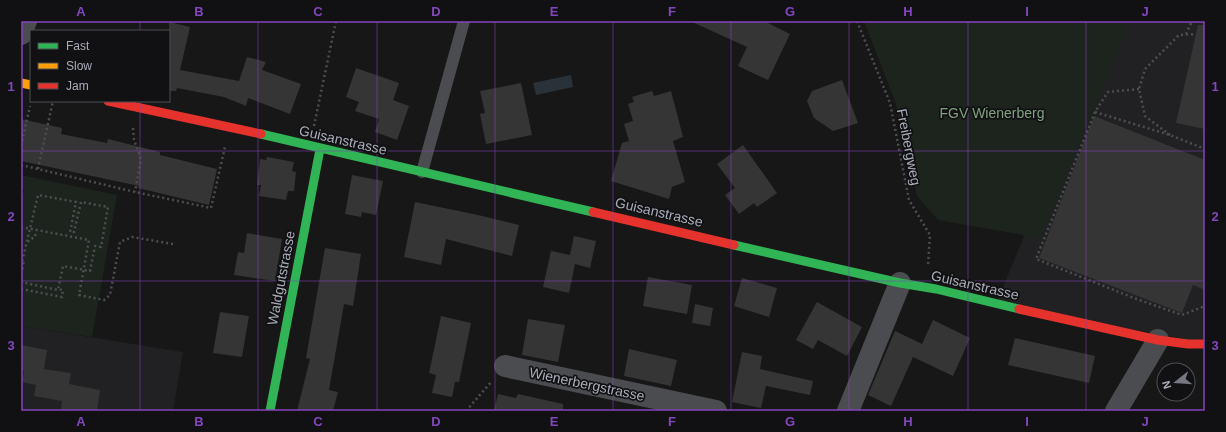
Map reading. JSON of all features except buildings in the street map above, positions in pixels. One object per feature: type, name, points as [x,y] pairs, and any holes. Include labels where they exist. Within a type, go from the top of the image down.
[{"type":"street","points":[[21,34],[26,21]]},
{"type":"street","name":"Guisanstrasse","points":[[113,102],[900,283],[936,289],[1158,340],[1188,344],[1205,344]]},
{"type":"street","name":"Waldgutstrasse","points":[[270,411],[320,149]]},
{"type":"street","points":[[848,411],[900,283]]},
{"type":"street","points":[[1116,411],[1158,340]]},
{"type":"street","name":"Wienerbergstrasse","points":[[505,366],[716,411]]},
{"type":"lane","points":[[422,172],[464,21]]},
{"type":"path","points":[[314,128],[336,21]]},
{"type":"path","name":"Freibergweg","points":[[857,21],[890,103],[909,200],[930,234],[928,270]]},
{"type":"path","points":[[1186,34],[1192,21]]},
{"type":"path","points":[[1170,135],[1145,116],[1139,89],[1145,69],[1179,35],[1196,34]]},
{"type":"path","points":[[1139,89],[1108,92],[1095,112],[1036,259],[1134,298],[1182,315],[1205,306]]},
{"type":"path","points":[[21,146],[31,102]]},
{"type":"path","points":[[38,170],[53,102]]},
{"type":"path","points":[[131,106],[134,140],[141,159],[135,192]]},
{"type":"path","points":[[1095,112],[1170,135],[1205,149]]},
{"type":"path","points":[[21,165],[135,192],[212,208],[226,141]]},
{"type":"path","points":[[21,266],[38,195],[76,202],[70,232],[74,232],[81,202],[108,207],[101,247],[95,246],[90,271],[63,266],[58,289]]},
{"type":"path","points":[[21,227],[89,240],[79,295],[104,300],[110,295],[120,242],[132,237],[173,244]]},
{"type":"path","points":[[21,274],[29,240],[35,237],[36,231]]},
{"type":"path","points":[[21,282],[63,290],[62,297],[21,289]]},
{"type":"path","points":[[466,411],[505,366]]},
{"type":"shaded area","points":[[1113,21],[1205,21],[1205,343],[996,304]]},
{"type":"shaded area","points":[[571,75],[573,87],[536,95],[533,83]]},
{"type":"shaded area","points":[[21,326],[183,352],[173,411],[21,411]]},
{"type":"green space","name":"FGV Wienerberg","points":[[864,21],[1130,21],[1041,238],[938,220],[917,196],[895,101]]},
{"type":"green space","points":[[21,175],[117,195],[92,337],[21,326],[21,201],[24,190],[21,189]]},
{"type":"traffic: fast","points":[[261,134],[593,212]]},
{"type":"traffic: fast","points":[[270,411],[320,149]]},
{"type":"traffic: fast","points":[[734,245],[900,283],[936,289],[1019,309]]},
{"type":"traffic: slow","points":[[21,83],[30,85]]},
{"type":"traffic: jam","points":[[113,102],[261,134]]},
{"type":"traffic: jam","points":[[593,212],[734,245]]},
{"type":"traffic: jam","points":[[1019,309],[1158,340],[1188,344],[1205,344]]}]
